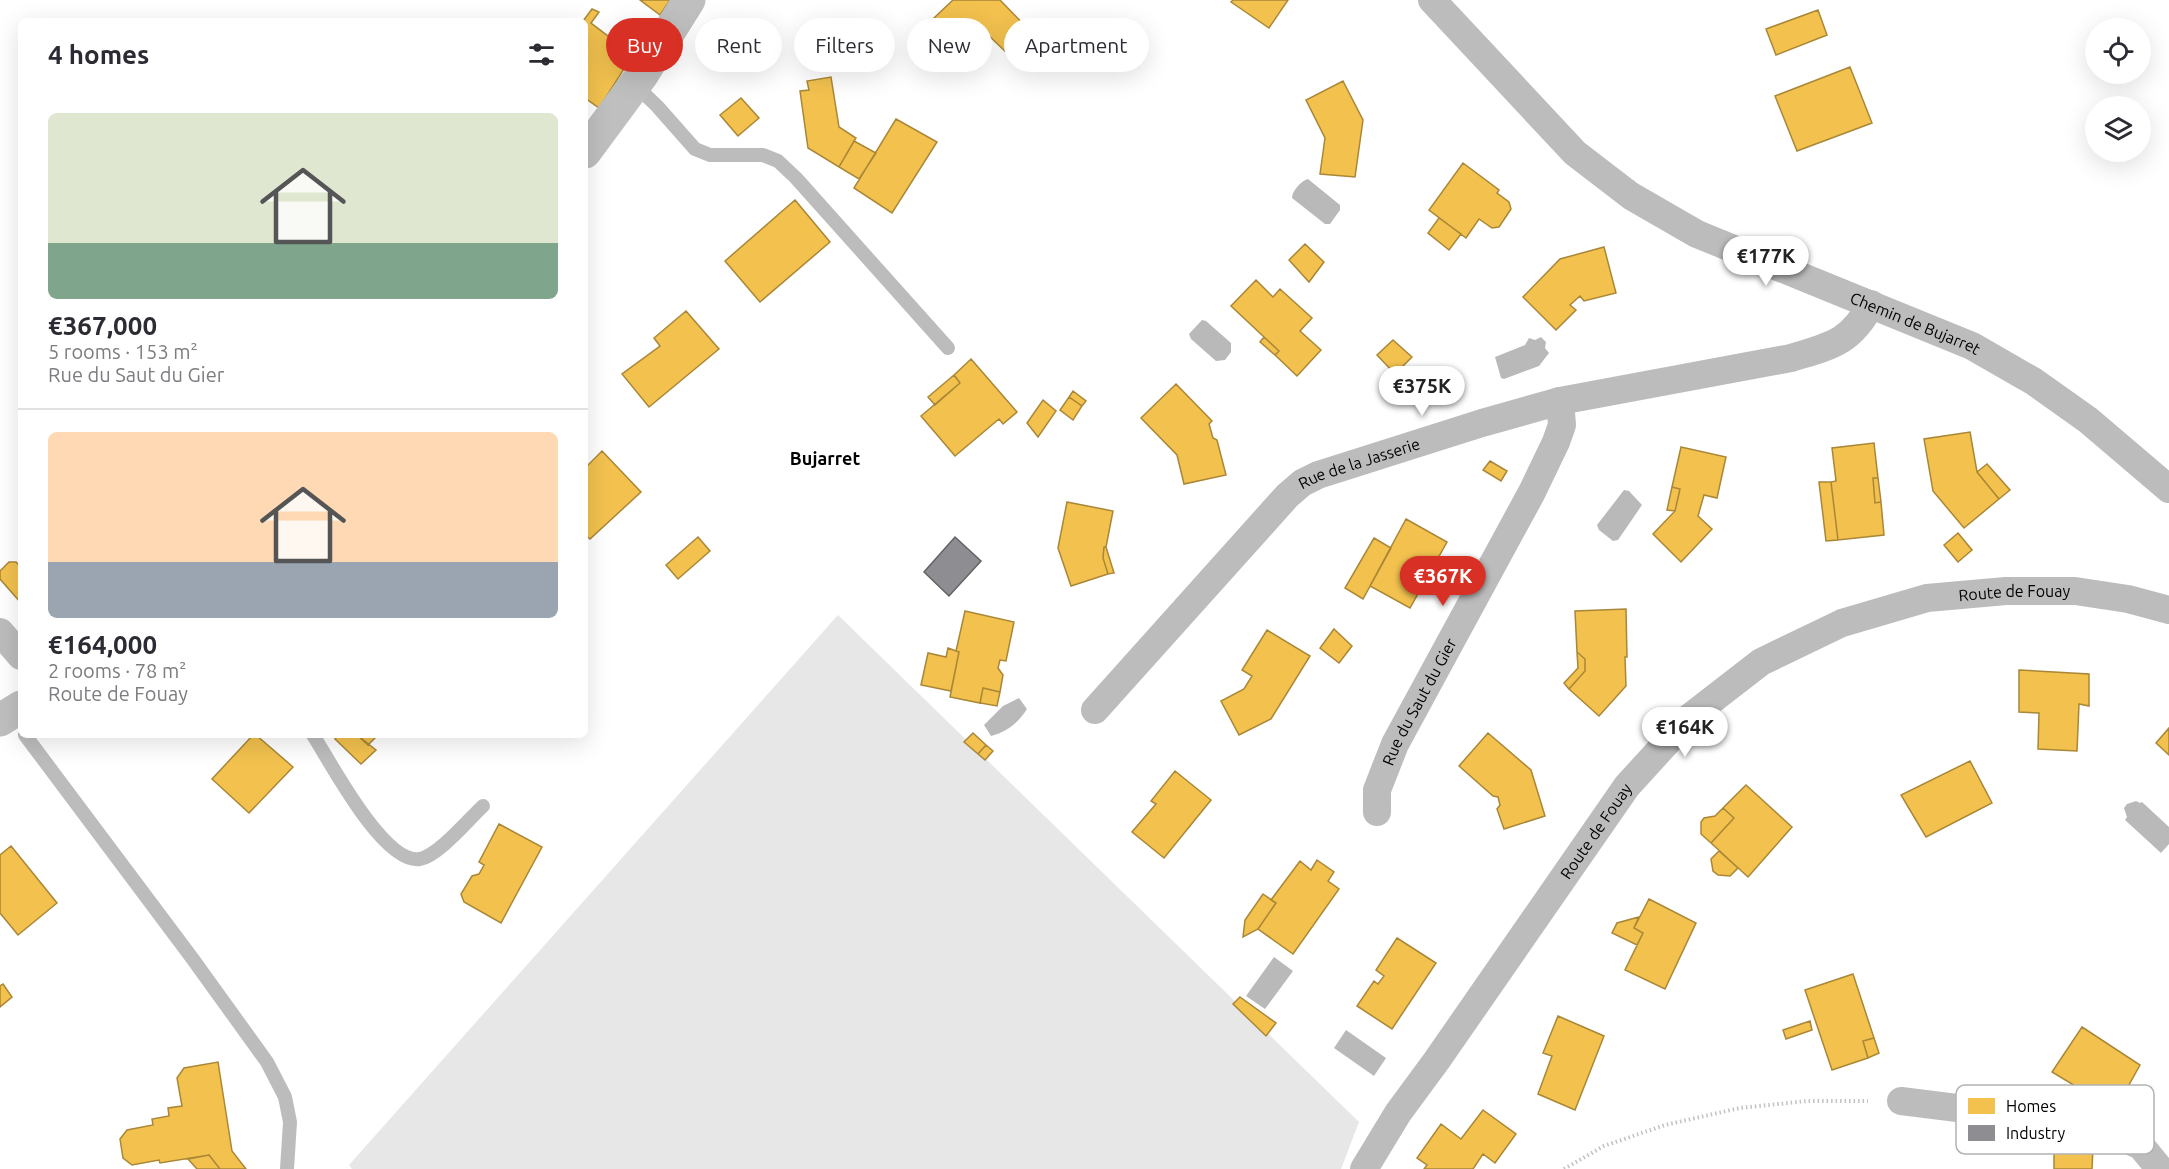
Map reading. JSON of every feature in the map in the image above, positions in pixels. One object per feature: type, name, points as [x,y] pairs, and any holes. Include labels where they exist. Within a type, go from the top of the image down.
[{"type":"main road","points":[[588,148],[635,85],[689,0]]},
{"type":"street","name":"Chemin de Bujarret","points":[[1432,0],[1575,153],[1631,196],[1697,234],[1972,346],[2033,381],[2088,420],[2169,489]]},
{"type":"street","name":"Rue de la Jasserie","points":[[1095,710],[1279,505],[1302,483],[1318,475],[1362,461],[1560,401],[1791,358],[1823,348],[1840,341],[1855,330],[1871,304]]},
{"type":"street","name":"Rue du Saut du Gier","points":[[1377,812],[1377,790],[1395,744],[1532,492],[1556,442],[1562,425],[1560,401]]},
{"type":"street","name":"Route de Fouay","points":[[1364,1169],[1398,1113],[1627,786],[1690,717],[1761,662],[1842,623],[1927,598],[2006,591],[2075,591],[2128,598],[2169,610]]},
{"type":"street","points":[[0,632],[18,653]]},
{"type":"street","points":[[1901,1101],[1956,1108]]},
{"type":"street","points":[[2148,1154],[2160,1169]]},
{"type":"lane","points":[[635,85],[695,149],[711,155],[763,155],[778,161],[796,178],[948,348]]},
{"type":"lane","points":[[28,738],[267,1062],[285,1097],[290,1122],[287,1169]]},
{"type":"lane","points":[[315,738],[370,825],[389,847],[405,857],[420,859],[435,852],[483,806]]},
{"type":"path","points":[[1564,1169],[1604,1146],[1665,1125],[1740,1108],[1807,1101],[1901,1101]]},
{"type":"shaded area","points":[[1308,179],[1340,205],[1340,210],[1330,224],[1325,224],[1292,198],[1297,187]]},
{"type":"shaded area","points":[[1202,320],[1231,343],[1231,352],[1225,360],[1216,361],[1191,339],[1189,334]]},
{"type":"shaded area","points":[[1541,337],[1546,342],[1545,348],[1549,353],[1539,366],[1504,379],[1501,378],[1495,357],[1525,345],[1529,338],[1535,340]]},
{"type":"shaded area","points":[[1624,490],[1629,491],[1642,505],[1618,540],[1613,541],[1599,530],[1597,525]]},
{"type":"shaded area","points":[[838,615],[1359,1122],[1341,1169],[352,1169],[349,1165]]},
{"type":"shaded area","points":[[1019,698],[1027,709],[1024,714],[1007,729],[991,736],[984,725],[1003,706]]},
{"type":"shaded area","points":[[2142,802],[2169,827],[2169,844],[2161,853],[2125,820],[2127,817],[2124,808],[2127,804]]},
{"type":"shaded area","points":[[1274,957],[1293,971],[1265,1009],[1246,996]]},
{"type":"shaded area","points":[[1346,1030],[1386,1058],[1374,1076],[1334,1048]]},
{"type":"building: Homes","points":[[640,0],[670,0],[660,15]]},
{"type":"building: Homes","points":[[953,0],[1000,0],[1017,18],[1004,18],[1004,50],[992,39],[992,18],[934,18]]},
{"type":"building: Homes","points":[[1233,0],[1288,0],[1269,28],[1231,2]]},
{"type":"building: Homes","points":[[592,9],[599,12],[591,23],[606,34],[606,72],[622,72],[599,108],[588,100],[588,18],[585,18]]},
{"type":"building: Homes","points":[[1818,10],[1827,35],[1776,55],[1766,29]]},
{"type":"building: Homes","points":[[1850,67],[1872,123],[1797,151],[1775,96]]},
{"type":"building: Homes","points":[[831,77],[839,127],[856,138],[839,167],[808,148],[800,91],[809,90],[807,81]]},
{"type":"building: Homes","points":[[1343,81],[1363,120],[1355,177],[1320,174],[1325,138],[1306,100]]},
{"type":"building: Homes","points":[[741,98],[759,118],[738,136],[720,115]]},
{"type":"building: Homes","points":[[896,119],[937,142],[892,213],[854,188]]},
{"type":"building: Homes","points":[[854,141],[876,153],[859,179],[839,167]]},
{"type":"building: Homes","points":[[1463,163],[1499,190],[1497,193],[1509,202],[1511,209],[1499,227],[1492,228],[1479,219],[1466,238],[1429,210]]},
{"type":"building: Homes","points":[[795,200],[830,242],[760,302],[725,261]]},
{"type":"building: Homes","points":[[1439,218],[1461,234],[1449,250],[1428,233]]},
{"type":"building: Homes","points":[[1305,244],[1324,262],[1309,282],[1289,260]]},
{"type":"building: Homes","points":[[1604,247],[1616,293],[1584,301],[1580,296],[1570,305],[1576,310],[1556,330],[1523,297],[1560,259]]},
{"type":"building: Homes","points":[[1256,280],[1273,297],[1280,289],[1312,318],[1300,331],[1321,350],[1297,376],[1275,355],[1279,351],[1231,306]]},
{"type":"building: Homes","points":[[686,311],[719,349],[649,407],[622,374],[660,346],[654,338]]},
{"type":"building: Homes","points":[[1264,337],[1279,351],[1275,355],[1260,342]]},
{"type":"building: Homes","points":[[1393,340],[1412,357],[1395,374],[1377,355]]},
{"type":"building: Homes","points":[[971,359],[1017,412],[1003,424],[999,419],[955,456],[921,416],[960,383],[954,375]]},
{"type":"building: Homes","points":[[954,375],[960,383],[935,405],[928,397]]},
{"type":"building: Homes","points":[[1176,384],[1212,421],[1209,424],[1213,438],[1217,440],[1226,475],[1184,484],[1177,455],[1141,418]]},
{"type":"building: Homes","points":[[1073,391],[1086,401],[1082,406],[1069,397]]},
{"type":"building: Homes","points":[[1069,397],[1082,406],[1073,420],[1060,410]]},
{"type":"building: Homes","points":[[1043,400],[1056,411],[1038,437],[1027,423]]},
{"type":"building: Homes","points":[[1970,432],[1977,472],[1999,499],[1964,528],[1933,491],[1924,439]]},
{"type":"building: Homes","points":[[1874,443],[1878,478],[1873,478],[1875,503],[1881,502],[1884,535],[1838,540],[1831,482],[1836,481],[1832,448]]},
{"type":"building: Homes","points":[[1681,447],[1726,457],[1717,498],[1704,495],[1698,516],[1712,529],[1681,562],[1653,534],[1675,511],[1680,489],[1672,487]]},
{"type":"building: Homes","points":[[602,451],[641,492],[590,539],[588,537],[588,465]]},
{"type":"building: Homes","points":[[1490,461],[1507,471],[1501,481],[1483,470]]},
{"type":"building: Homes","points":[[1987,464],[2010,490],[1999,499],[1977,472]]},
{"type":"building: Homes","points":[[1873,478],[1878,478],[1881,502],[1875,503]]},
{"type":"building: Homes","points":[[1819,482],[1831,482],[1838,540],[1826,541]]},
{"type":"building: Homes","points":[[1672,487],[1680,489],[1675,511],[1667,510]]},
{"type":"building: Homes","points":[[1067,502],[1113,511],[1103,558],[1108,574],[1071,586],[1058,548]]},
{"type":"building: Homes","points":[[1406,519],[1447,542],[1410,608],[1370,586]]},
{"type":"building: Homes","points":[[1958,533],[1972,550],[1958,562],[1944,545]]},
{"type":"building: Homes","points":[[698,537],[710,551],[678,579],[666,565]]},
{"type":"building: Homes","points":[[1374,538],[1391,548],[1363,599],[1345,588]]},
{"type":"building: Homes","points":[[1104,547],[1106,547],[1114,573],[1108,574],[1103,558]]},
{"type":"building: Homes","points":[[9,562],[18,564],[18,600],[0,579],[0,571]]},
{"type":"building: Homes","points":[[1626,609],[1626,686],[1599,716],[1569,689],[1585,671],[1585,659],[1577,652],[1575,611]]},
{"type":"building: Homes","points":[[965,611],[1014,622],[1006,661],[1000,660],[998,668],[1003,675],[1000,692],[983,688],[980,703],[950,697],[959,652],[956,651]]},
{"type":"building: Homes","points":[[1334,629],[1352,646],[1339,663],[1320,648]]},
{"type":"building: Homes","points":[[1267,630],[1310,656],[1271,719],[1239,735],[1221,701],[1244,689],[1252,676],[1242,670]]},
{"type":"building: Homes","points":[[948,648],[959,652],[951,691],[921,685],[928,653],[946,657]]},
{"type":"building: Homes","points":[[1577,652],[1585,659],[1585,671],[1569,689],[1564,683],[1578,668]]},
{"type":"building: Homes","points":[[2019,670],[2089,674],[2089,706],[2079,704],[2077,751],[2038,749],[2039,713],[2019,712]]},
{"type":"building: Homes","points":[[983,688],[1000,692],[997,706],[980,703]]},
{"type":"building: Homes","points":[[2169,728],[2169,755],[2156,743]]},
{"type":"building: Homes","points":[[973,733],[986,745],[978,754],[964,742]]},
{"type":"building: Homes","points":[[1488,733],[1531,770],[1545,816],[1504,829],[1497,809],[1500,805],[1498,797],[1493,796],[1459,766]]},
{"type":"building: Homes","points":[[250,738],[259,738],[293,767],[249,813],[212,779]]},
{"type":"building: Homes","points":[[360,738],[375,738],[368,745]]},
{"type":"building: Homes","points":[[361,738],[376,750],[361,764],[335,739]]},
{"type":"building: Homes","points":[[986,745],[993,751],[985,760],[978,754]]},
{"type":"building: Homes","points":[[1970,761],[1992,803],[1926,837],[1901,795]]},
{"type":"building: Homes","points":[[1175,771],[1211,800],[1164,858],[1132,832],[1156,804],[1151,801]]},
{"type":"building: Homes","points":[[1746,785],[1792,827],[1748,877],[1711,843],[1734,818],[1723,808]]},
{"type":"building: Homes","points":[[1723,808],[1734,818],[1711,843],[1701,834],[1701,822],[1704,818],[1715,816]]},
{"type":"building: Homes","points":[[499,824],[542,847],[501,923],[464,902],[461,894],[472,876],[479,874],[484,865],[479,862]]},
{"type":"building: Homes","points":[[11,846],[57,903],[18,935],[0,913],[0,855]]},
{"type":"building: Homes","points":[[1719,851],[1738,868],[1730,876],[1718,875],[1713,871],[1711,859]]},
{"type":"building: Homes","points":[[1317,860],[1334,872],[1328,881],[1339,889],[1293,954],[1258,929],[1276,903],[1271,900],[1300,861],[1311,870]]},
{"type":"building: Homes","points":[[1263,894],[1276,903],[1258,929],[1243,937],[1245,920]]},
{"type":"building: Homes","points":[[1649,899],[1696,923],[1665,989],[1625,970],[1643,933],[1634,928]]},
{"type":"building: Homes","points":[[1639,917],[1634,928],[1643,933],[1637,945],[1612,933],[1617,923]]},
{"type":"building: Homes","points":[[1397,938],[1436,963],[1392,1029],[1357,1006],[1374,981],[1378,984],[1384,976],[1376,970]]},
{"type":"building: Homes","points":[[1853,974],[1874,1038],[1863,1041],[1868,1058],[1832,1070],[1805,990]]},
{"type":"building: Homes","points":[[3,984],[12,997],[0,1007],[0,986]]},
{"type":"building: Homes","points":[[1240,997],[1276,1023],[1266,1036],[1233,1004]]},
{"type":"building: Homes","points":[[1558,1016],[1604,1036],[1575,1110],[1538,1094],[1552,1056],[1543,1053]]},
{"type":"building: Homes","points":[[1810,1021],[1812,1030],[1786,1039],[1783,1030]]},
{"type":"building: Homes","points":[[2082,1027],[2140,1065],[2129,1085],[2074,1085],[2052,1072]]},
{"type":"building: Homes","points":[[1874,1038],[1879,1053],[1868,1058],[1863,1041]]},
{"type":"building: Homes","points":[[218,1062],[232,1151],[246,1169],[220,1169],[209,1155],[132,1165],[123,1158],[120,1139],[127,1130],[153,1125],[152,1119],[169,1116],[168,1108],[182,1106],[177,1078],[184,1068]]},
{"type":"building: Homes","points":[[1483,1110],[1516,1134],[1495,1163],[1483,1154],[1473,1169],[1424,1169],[1427,1165],[1417,1158],[1441,1124],[1461,1139]]},
{"type":"building: Homes","points":[[2054,1154],[2093,1154],[2092,1169],[2054,1169]]},
{"type":"building: Homes","points":[[209,1155],[220,1169],[197,1169],[188,1159]]},
{"type":"building: Industry","points":[[955,537],[981,561],[949,596],[924,572]]},
{"type":"district","name":"Bujarret","points":[[825,458]]}]
